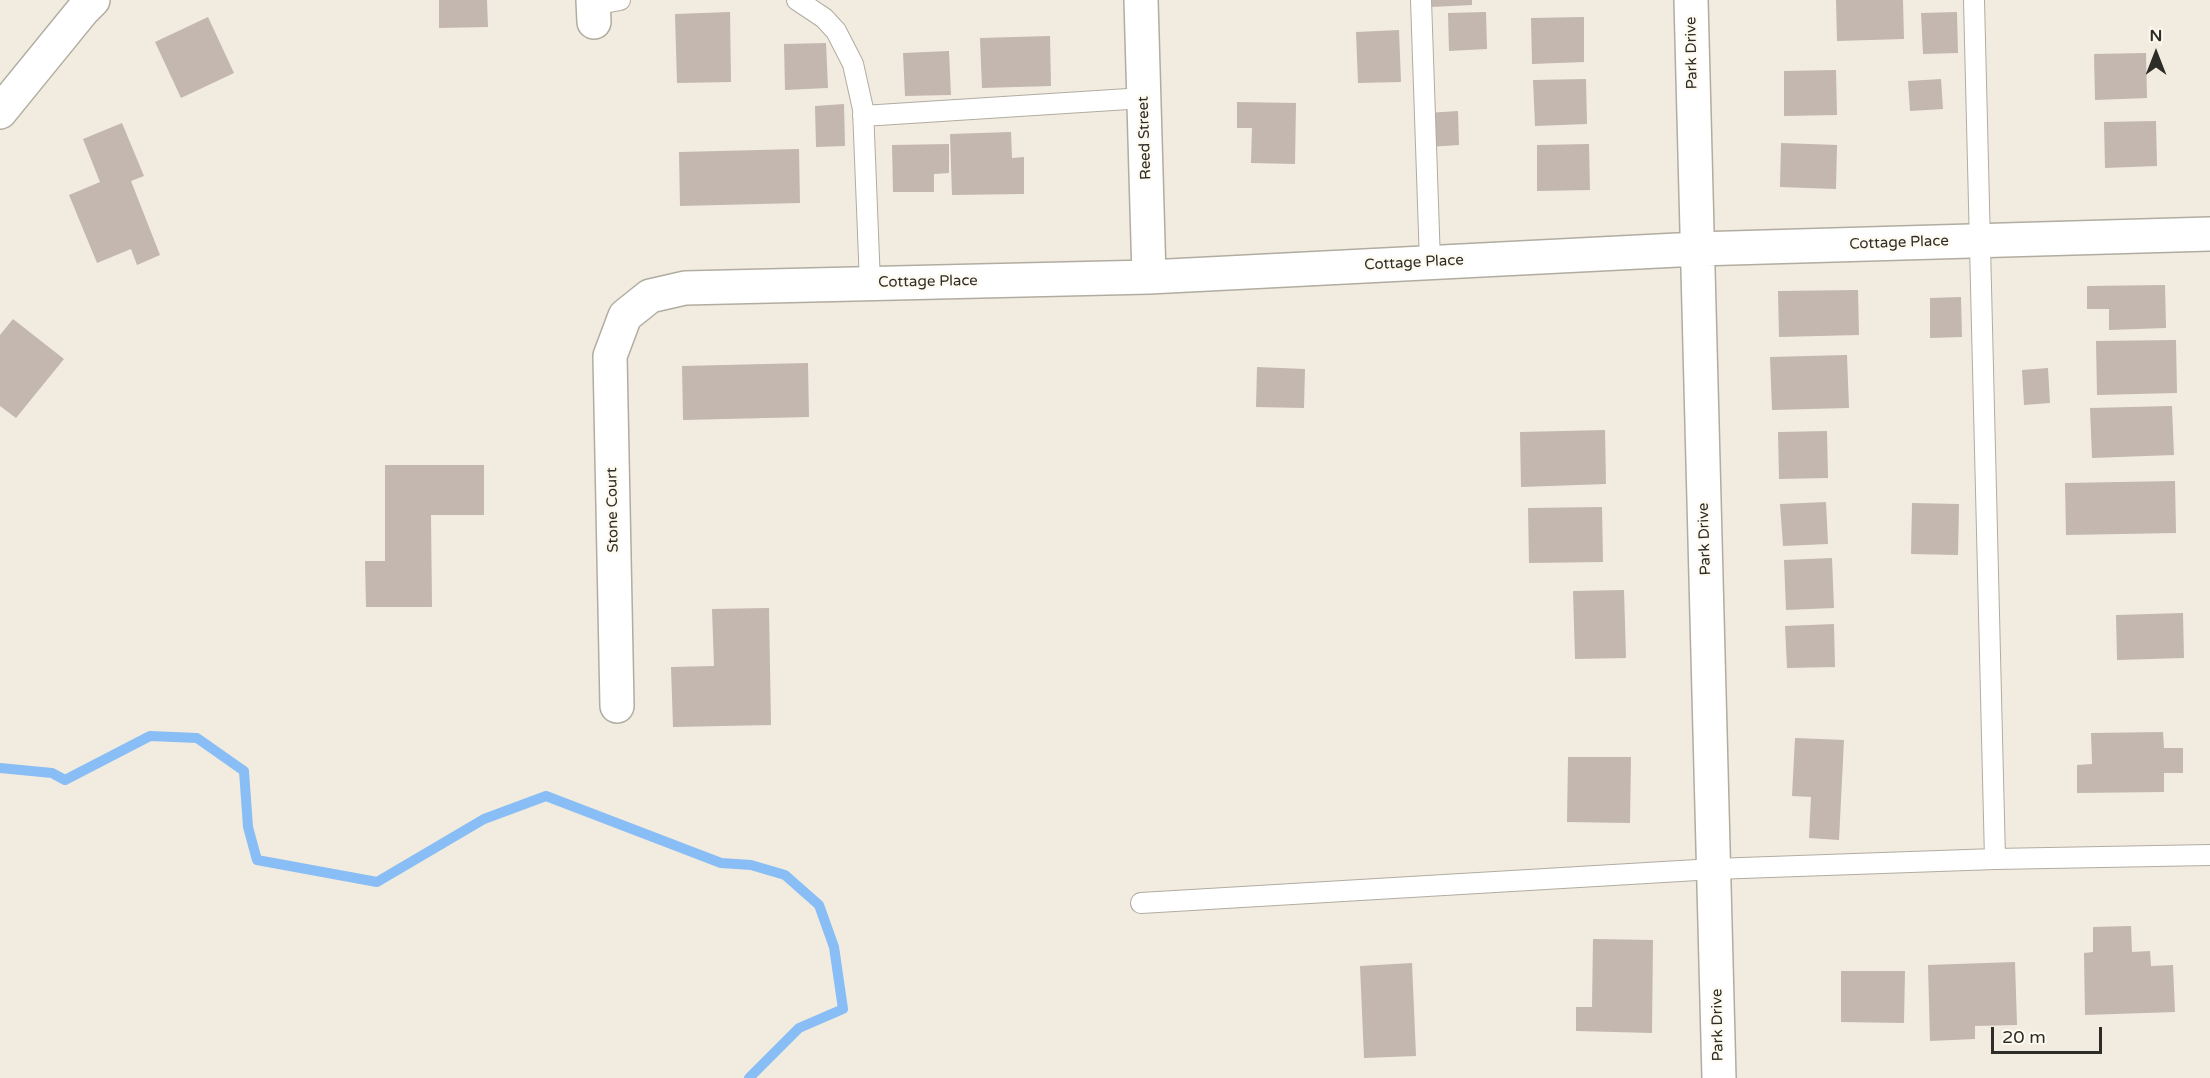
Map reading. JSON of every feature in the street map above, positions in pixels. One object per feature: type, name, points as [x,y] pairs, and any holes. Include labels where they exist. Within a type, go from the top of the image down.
[{"type":"street","points":[[0,112],[93,0]]},
{"type":"street","name":"Reed Street","points":[[1141,0],[1149,276]]},
{"type":"street","name":"Park Drive","points":[[1691,0],[1719,1078]]},
{"type":"street","name":"Cottage Place","points":[[625,316],[650,296],[685,288],[1149,276],[1697,249],[2210,234]]},
{"type":"street","name":"Stone Court","points":[[617,706],[610,356],[625,316]]},
{"type":"lane","points":[[797,0],[824,18],[847,49],[858,82],[863,116],[870,283]]},
{"type":"lane","points":[[1421,0],[1430,262]]},
{"type":"lane","points":[[1974,0],[1995,860]]},
{"type":"lane","points":[[863,116],[1144,98]]},
{"type":"lane","points":[[1141,903],[1714,869],[2210,855]]},
{"type":"building","points":[[439,0],[487,0],[488,27],[439,28]]},
{"type":"building","points":[[1431,0],[1472,0],[1472,5],[1431,7]]},
{"type":"building","points":[[1836,0],[1903,0],[1904,39],[1837,41]]},
{"type":"building","points":[[730,12],[731,82],[677,83],[675,14]]},
{"type":"building","points":[[1486,12],[1487,49],[1449,51],[1448,13]]},
{"type":"building","points":[[1957,12],[1958,53],[1923,54],[1921,13]]},
{"type":"building","points":[[208,17],[234,73],[181,98],[155,42]]},
{"type":"building","points":[[1584,17],[1584,62],[1532,64],[1531,18]]},
{"type":"building","points":[[1399,30],[1401,82],[1358,83],[1356,32]]},
{"type":"building","points":[[1050,36],[1051,86],[982,88],[980,38]]},
{"type":"building","points":[[826,43],[828,88],[785,90],[784,44]]},
{"type":"building","points":[[949,51],[951,95],[905,96],[903,53]]},
{"type":"building","points":[[2146,53],[2147,98],[2095,100],[2094,54]]},
{"type":"building","points":[[1836,70],[1837,115],[1784,116],[1784,71]]},
{"type":"building","points":[[1586,79],[1587,124],[1535,126],[1533,80]]},
{"type":"building","points":[[1941,79],[1943,109],[1910,111],[1908,81]]},
{"type":"building","points":[[1237,102],[1296,103],[1295,164],[1251,163],[1252,128],[1237,128]]},
{"type":"building","points":[[844,104],[845,146],[816,147],[815,106]]},
{"type":"building","points":[[1458,111],[1459,145],[1428,147],[1427,113]]},
{"type":"building","points":[[2156,121],[2157,166],[2105,168],[2104,122]]},
{"type":"building","points":[[122,123],[144,176],[131,181],[160,255],[137,265],[131,249],[97,263],[69,195],[100,182],[83,139]]},
{"type":"building","points":[[1011,132],[1012,158],[1024,157],[1024,194],[952,195],[950,134]]},
{"type":"building","points":[[1781,143],[1837,145],[1836,189],[1780,187]]},
{"type":"building","points":[[949,144],[949,173],[934,174],[934,192],[893,192],[892,145]]},
{"type":"building","points":[[1589,144],[1590,190],[1537,191],[1537,145]]},
{"type":"building","points":[[799,149],[800,203],[680,206],[679,152]]},
{"type":"building","points":[[2165,285],[2166,328],[2109,330],[2109,309],[2087,309],[2087,286]]},
{"type":"building","points":[[1858,290],[1859,335],[1779,337],[1778,291]]},
{"type":"building","points":[[1961,297],[1962,337],[1930,338],[1930,298]]},
{"type":"building","points":[[13,319],[64,359],[16,418],[0,406],[0,335]]},
{"type":"building","points":[[2176,340],[2177,393],[2097,395],[2096,341]]},
{"type":"building","points":[[1847,355],[1849,408],[1772,410],[1770,357]]},
{"type":"building","points":[[808,363],[809,417],[683,420],[682,366]]},
{"type":"building","points":[[1257,367],[1305,369],[1304,408],[1256,407]]},
{"type":"building","points":[[2048,368],[2050,403],[2024,405],[2022,370]]},
{"type":"building","points":[[2172,406],[2174,455],[2092,458],[2090,408]]},
{"type":"building","points":[[1605,430],[1606,484],[1521,487],[1520,432]]},
{"type":"building","points":[[1827,431],[1828,478],[1779,479],[1778,432]]},
{"type":"building","points":[[385,465],[484,465],[484,515],[431,515],[432,607],[366,607],[365,561],[385,561]]},
{"type":"building","points":[[2175,481],[2176,533],[2066,535],[2065,483]]},
{"type":"building","points":[[1826,502],[1828,544],[1783,546],[1780,504]]},
{"type":"building","points":[[1912,503],[1959,504],[1958,555],[1911,554]]},
{"type":"building","points":[[1602,507],[1603,562],[1529,563],[1528,508]]},
{"type":"building","points":[[1832,558],[1834,608],[1786,610],[1784,560]]},
{"type":"building","points":[[1624,590],[1626,658],[1575,659],[1573,591]]},
{"type":"building","points":[[769,608],[771,725],[673,727],[671,667],[714,666],[712,609]]},
{"type":"building","points":[[2183,613],[2184,658],[2117,660],[2116,615]]},
{"type":"building","points":[[1834,624],[1835,667],[1787,668],[1785,626]]},
{"type":"building","points":[[2163,732],[2164,748],[2183,748],[2183,773],[2164,773],[2164,792],[2077,793],[2077,765],[2092,764],[2091,733]]},
{"type":"building","points":[[1795,738],[1844,740],[1839,840],[1809,838],[1811,797],[1792,796]]},
{"type":"building","points":[[1568,757],[1631,757],[1630,823],[1567,822]]},
{"type":"building","points":[[2131,926],[2132,952],[2150,951],[2151,966],[2173,965],[2175,1012],[2085,1015],[2084,953],[2093,952],[2093,927]]},
{"type":"building","points":[[1593,939],[1653,940],[1652,1033],[1576,1031],[1576,1007],[1592,1007]]},
{"type":"building","points":[[2015,962],[2017,1025],[1975,1026],[1975,1039],[1930,1041],[1928,965]]},
{"type":"building","points":[[1412,963],[1416,1056],[1364,1058],[1360,966]]},
{"type":"building","points":[[1841,971],[1905,971],[1904,1023],[1841,1022]]},
{"type":"waterway","points":[[0,768],[52,773],[65,780],[150,736],[197,738],[244,771],[248,827],[257,860],[377,882],[484,819],[546,796],[721,863],[751,865],[785,875],[819,905],[834,947],[843,1009],[799,1028],[749,1078]]}]
